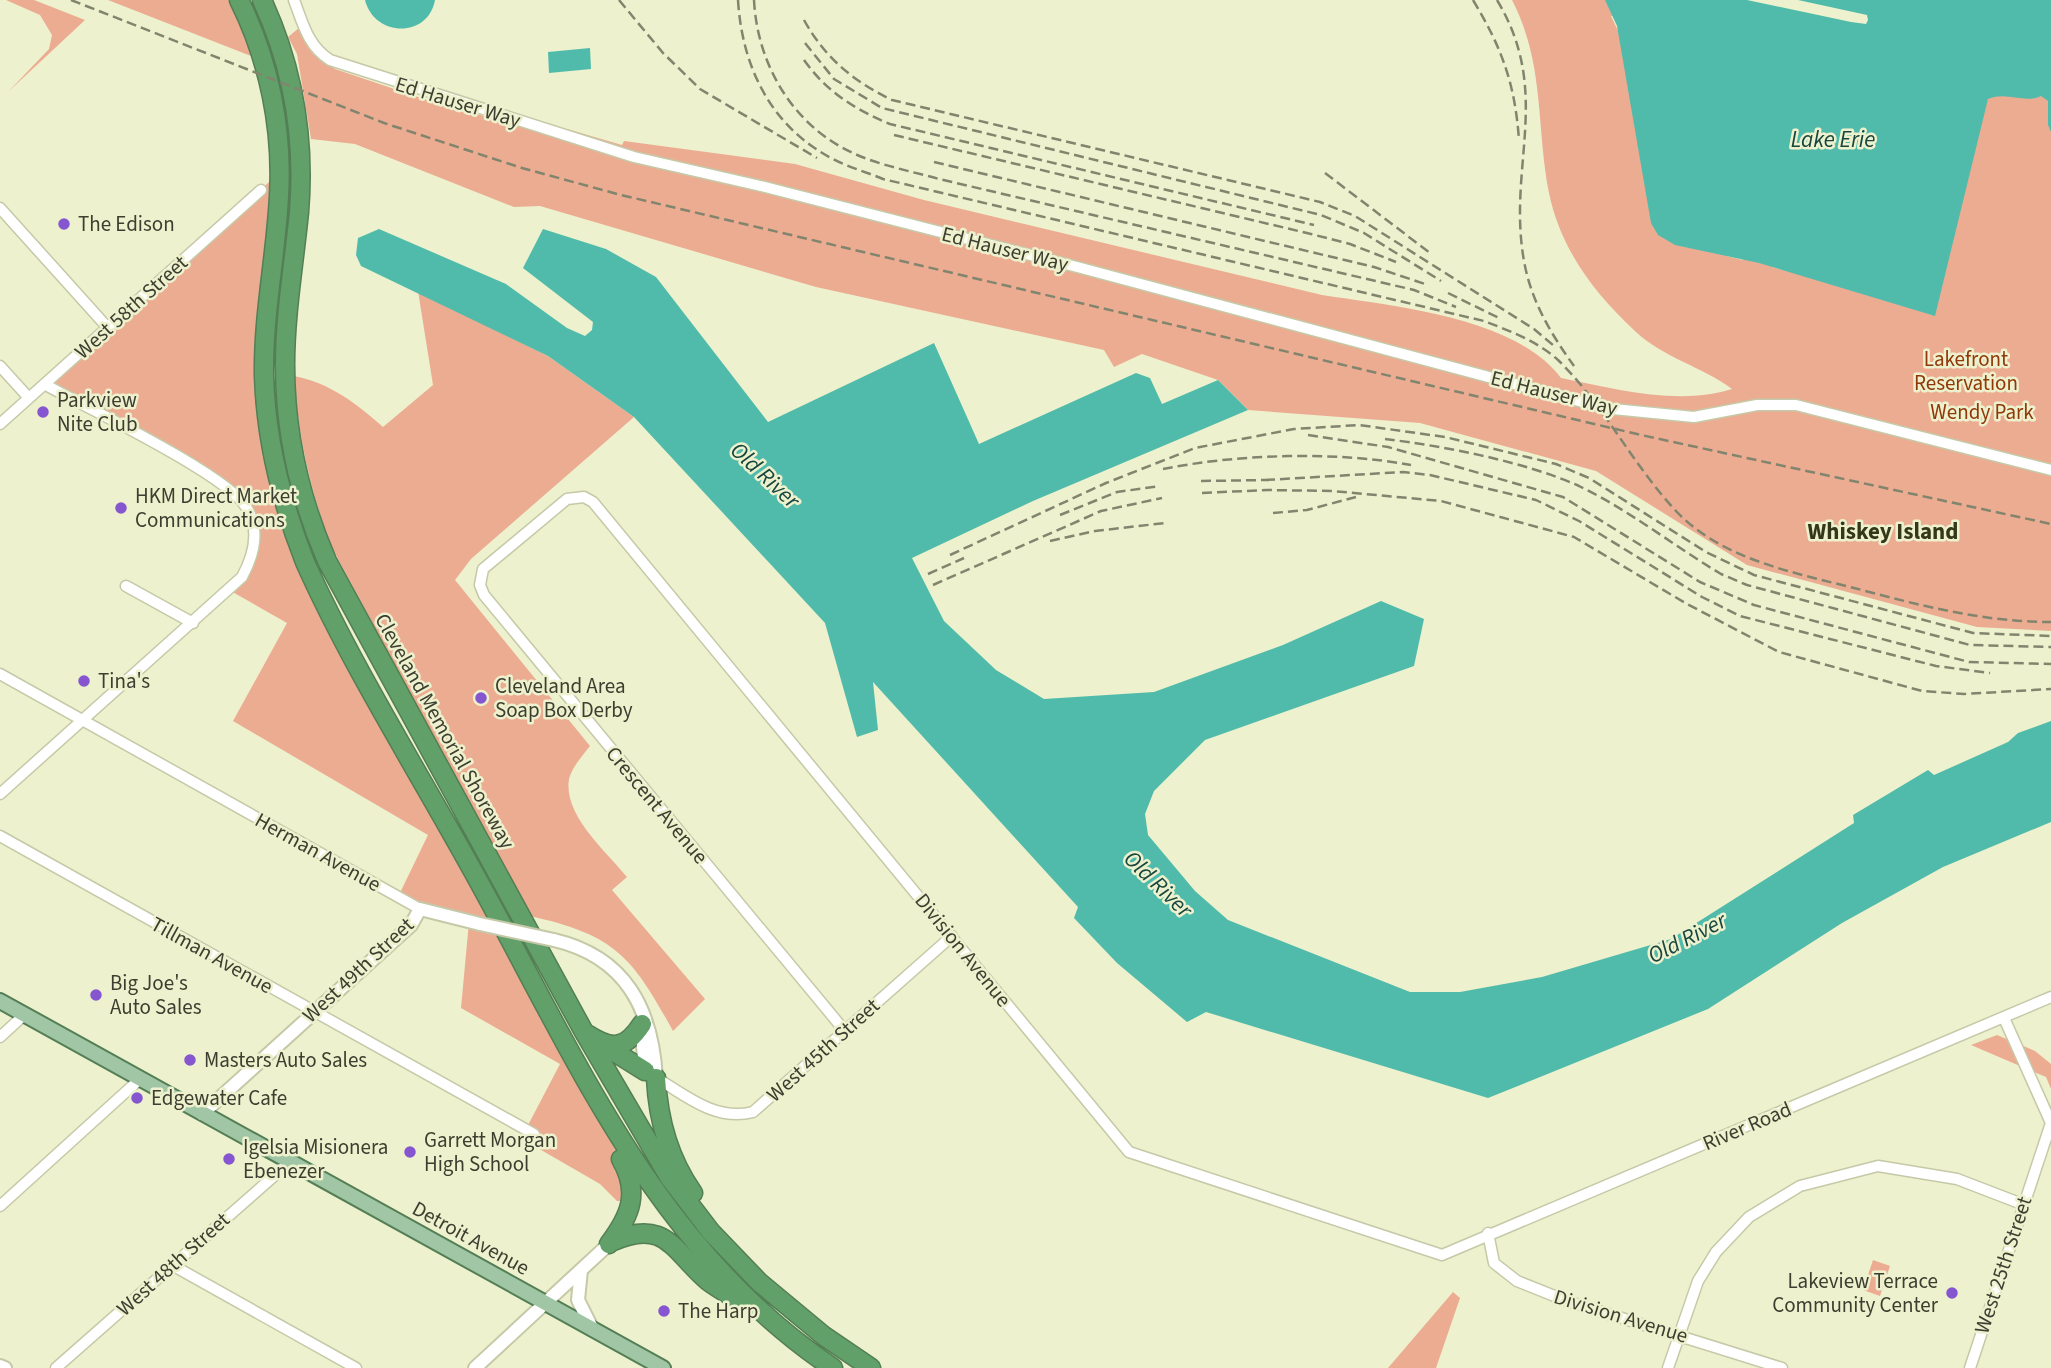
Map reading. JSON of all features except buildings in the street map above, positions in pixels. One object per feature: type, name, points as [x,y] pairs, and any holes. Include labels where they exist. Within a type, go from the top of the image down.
[{"type":"highway","name":"Cleveland Memorial Shoreway","points":[[239,0],[268,79],[278,136],[279,199],[264,374],[268,426],[282,498],[320,594],[552,1018],[657,1196],[718,1270],[775,1324],[832,1368]]},
{"type":"highway","name":"Cleveland Memorial Shoreway","points":[[262,0],[288,72],[300,142],[300,193],[286,329],[285,380],[292,447],[306,505],[342,591],[651,1149],[711,1231],[771,1293],[824,1336],[871,1368]]},
{"type":"highway","points":[[552,1018],[582,1089],[631,1180],[633,1201],[629,1214],[609,1244]]},
{"type":"highway","points":[[605,1046],[628,1040],[642,1024]]},
{"type":"highway","points":[[584,1032],[650,1074],[669,1147],[696,1196],[765,1274],[878,1368]]},
{"type":"highway","points":[[609,1244],[634,1234],[662,1237],[677,1247],[709,1282],[775,1324]]},
{"type":"main road","name":"Detroit Avenue","points":[[0,1001],[663,1368]]},
{"type":"street","name":"Ed Hauser Way","points":[[294,0],[311,42],[319,53],[330,60],[619,153],[1081,268],[1613,409],[1693,417],[1757,405],[1816,408],[2051,470]]},
{"type":"street","name":"West 58th Street","points":[[0,424],[261,190]]},
{"type":"street","points":[[0,208],[108,328]]},
{"type":"street","points":[[0,366],[29,398]]},
{"type":"street","points":[[0,794],[242,578],[251,562],[256,543],[252,519],[239,497],[221,481],[46,385]]},
{"type":"street","name":"Division Avenue","points":[[481,575],[482,569],[567,499],[583,497],[593,502],[1129,1152],[1442,1255]]},
{"type":"street","name":"Crescent Avenue","points":[[481,575],[480,585],[484,595],[844,1030]]},
{"type":"street","points":[[126,586],[192,623]]},
{"type":"street","name":"Herman Avenue","points":[[0,674],[420,909],[576,946],[601,959],[622,979],[651,1032],[650,1074]]},
{"type":"street","name":"Tillman Avenue","points":[[0,836],[534,1134]]},
{"type":"street","name":"West 49th Street","points":[[202,1114],[411,925],[420,909]]},
{"type":"street","name":"West 45th Street","points":[[650,1074],[714,1111],[731,1115],[760,1108],[952,936]]},
{"type":"street","name":"River Road","points":[[1442,1255],[1488,1233],[2051,997]]},
{"type":"street","name":"Herman Avenue","points":[[638,1004],[650,1074]]},
{"type":"street","points":[[0,1037],[24,1014]]},
{"type":"street","points":[[2004,1017],[2051,1123]]},
{"type":"street","points":[[0,1206],[140,1079]]},
{"type":"street","name":"West 25th Street","points":[[1970,1368],[2051,1123]]},
{"type":"street","name":"West 48th Street","points":[[56,1368],[291,1161]]},
{"type":"street","points":[[1668,1368],[1698,1281],[1733,1232],[1766,1204],[1800,1186],[1878,1166],[1957,1179],[2022,1205]]},
{"type":"street","name":"Division Avenue","points":[[1488,1233],[1494,1263],[1517,1281],[1567,1301],[1782,1368]]},
{"type":"street","points":[[475,1368],[609,1244]]},
{"type":"street","points":[[172,1265],[356,1368]]},
{"type":"street","points":[[581,1270],[578,1300],[594,1330]]},
{"type":"street","points":[[0,1366],[5,1368]]},
{"type":"green space","points":[[6,0],[34,0],[85,20],[9,91],[49,49],[52,35],[40,15]]},
{"type":"green space","points":[[108,0],[229,0],[248,40],[251,56]]},
{"type":"green space","points":[[1512,0],[1841,0],[1686,7],[1611,16],[1726,256],[1743,260],[1791,52],[1819,59],[1772,267],[1790,272],[1836,66],[1865,72],[1819,280],[1855,289],[1958,94],[2051,44],[2051,631],[1977,627],[1747,565],[1596,471],[1420,423],[1248,410],[1218,380],[1142,354],[1114,367],[1104,350],[816,287],[540,206],[514,207],[355,144],[311,139],[297,54],[288,37],[299,28],[312,53],[335,69],[421,98],[564,139],[567,129],[622,145],[624,141],[795,164],[924,200],[1322,295],[1451,318],[1515,341],[1541,357],[1561,378],[1625,391],[1669,396],[1712,394],[1732,389],[1709,374],[1659,349],[1636,332],[1593,286],[1571,252],[1554,214],[1549,193],[1535,72],[1523,24]]},
{"type":"green space","points":[[280,172],[264,374],[293,531],[587,1100],[625,1166],[633,1201],[617,1201],[600,1184],[529,1143],[534,1134],[526,1129],[560,1064],[461,1008],[469,922],[398,897],[428,835],[233,721],[287,623],[229,590],[242,577],[256,543],[239,497],[46,385]]},
{"type":"green space","name":"Cleveland Area Soap Box Derby","points":[[418,291],[548,356],[634,417],[471,559],[455,580],[590,746],[570,775],[569,792],[573,806],[588,832],[627,877],[612,890],[705,999],[673,1031],[645,984],[618,953],[582,931],[530,916],[330,544],[306,461],[294,376],[342,395],[383,427],[433,385]]},
{"type":"green space","points":[[1997,1035],[2035,1051],[2051,1064],[2051,1089],[2046,1077],[1971,1045]]},
{"type":"green space","points":[[1873,1260],[1890,1266],[1880,1296],[1863,1290]]},
{"type":"green space","points":[[1453,1292],[1460,1298],[1436,1368],[1388,1368]]},
{"type":"water","points":[[365,0],[435,0],[430,13],[422,22],[401,28],[389,27],[379,21],[370,12]]},
{"type":"water","name":"Lake Erie","points":[[1605,0],[2051,0],[2051,132],[2048,125],[2048,101],[2041,96],[2028,99],[2002,96],[1988,99],[1935,316],[1759,263],[1675,245],[1658,235],[1651,223],[1617,26]]},
{"type":"water","points":[[590,48],[591,69],[549,73],[548,52]]},
{"type":"water","name":"Old River","points":[[379,229],[506,284],[567,328],[585,336],[592,330],[593,322],[523,268],[543,229],[606,249],[656,277],[768,422],[934,343],[979,444],[1136,373],[1150,378],[1162,404],[1218,380],[1248,410],[1033,501],[912,558],[944,621],[996,670],[1044,699],[1154,692],[1283,645],[1381,601],[1424,619],[1414,666],[1205,740],[1154,791],[1145,814],[1148,835],[1195,891],[1228,920],[1410,992],[1460,992],[1542,977],[1671,939],[1854,823],[1853,815],[1928,770],[1934,775],[2008,742],[2018,733],[2051,721],[2051,822],[1943,867],[1842,923],[1708,1009],[1488,1098],[1206,1012],[1187,1022],[1117,963],[1074,918],[1078,907],[873,682],[878,730],[857,737],[825,623],[634,417],[548,356],[361,266],[356,255],[358,238]]},
{"type":"pier","points":[[1747,0],[1798,0],[1867,15],[1868,20],[1866,24],[1851,22]]},
{"type":"railway","points":[[71,0],[384,123],[522,168],[621,195],[1641,435],[2051,524]]},
{"type":"railway","points":[[619,0],[663,53],[700,89],[817,158]]},
{"type":"railway","points":[[738,0],[746,49],[764,93],[793,130],[811,146],[839,162],[883,179],[1484,321],[1532,342],[1558,360],[1590,396],[1660,493],[1694,528],[1715,542],[1785,570],[1906,601],[1977,616],[2051,622]]},
{"type":"railway","points":[[754,0],[761,44],[779,85],[791,103],[822,135],[864,158],[939,179],[1414,290],[1456,307]]},
{"type":"railway","points":[[1473,0],[1492,34],[1505,67],[1514,101],[1519,140]]},
{"type":"railway","points":[[1497,0],[1514,34],[1526,98],[1520,226],[1527,276],[1543,316],[1574,366]]},
{"type":"railway","points":[[804,20],[821,46],[841,67],[892,100],[1320,202],[1355,216],[1534,329],[1553,345]]},
{"type":"railway","points":[[805,43],[834,79],[882,108],[1321,215],[1364,233],[1441,281]]},
{"type":"railway","points":[[804,60],[822,81],[842,98],[890,124],[1314,225]]},
{"type":"railway","points":[[894,135],[1311,234],[1350,244],[1396,262]]},
{"type":"railway","points":[[934,162],[1374,267],[1425,284]]},
{"type":"railway","points":[[1325,173],[1430,253]]},
{"type":"railway","points":[[1448,293],[1501,319]]},
{"type":"railway","points":[[950,555],[1106,483],[1195,448],[1294,429],[1359,425],[1445,437],[1556,464],[1589,478],[1706,552],[1754,575],[1973,633],[2051,636]]},
{"type":"railway","points":[[1308,435],[1388,447],[1563,497],[1700,582],[1754,605],[1969,662],[2051,664]]},
{"type":"railway","points":[[1385,439],[1484,456],[1558,477],[1598,496],[1721,574],[1747,585],[1970,645],[2051,647]]},
{"type":"railway","points":[[1163,469],[1223,460],[1287,456],[1351,458],[1411,465]]},
{"type":"railway","points":[[1265,480],[1403,472],[1430,475],[1536,500],[1579,521],[1702,597],[1740,616],[1936,666],[1990,673]]},
{"type":"railway","points":[[1201,481],[1269,480]]},
{"type":"railway","points":[[1060,515],[1117,492],[1160,486]]},
{"type":"railway","points":[[1202,493],[1332,491],[1441,501],[1574,537],[1687,604],[1779,652],[1922,691],[1964,694],[2051,689]]},
{"type":"railway","points":[[1273,513],[1307,510],[1356,497]]},
{"type":"railway","points":[[933,585],[1101,511],[1162,498]]},
{"type":"railway","points":[[1050,541],[1095,531],[1165,523]]},
{"type":"railway","points":[[928,574],[964,558]]},
{"type":"place","name":"The Edison","points":[[64,224]]},
{"type":"place","name":"Parkview Nite Club","points":[[43,412]]},
{"type":"place","name":"HKM Direct Market Communications","points":[[121,508]]},
{"type":"place","name":"Tina's","points":[[84,681]]},
{"type":"place","name":"Cleveland Area Soap Box Derby","points":[[481,698]]},
{"type":"place","name":"Big Joe's Auto Sales","points":[[96,995]]},
{"type":"place","name":"Masters Auto Sales","points":[[190,1060]]},
{"type":"place","name":"Edgewater Cafe","points":[[137,1098]]},
{"type":"place","name":"Garrett Morgan High School","points":[[410,1152]]},
{"type":"place","name":"Igelsia Misionera Ebenezer","points":[[229,1159]]},
{"type":"place","name":"Lakeview Terrace Community Center","points":[[1952,1293]]},
{"type":"place","name":"The Harp","points":[[664,1311]]},
{"type":"district","name":"Whiskey Island","points":[[1883,531]]},
{"type":"park label","name":"Lakefront Reservation","points":[[1966,371]]},
{"type":"park label","name":"Wendy Park","points":[[1982,412]]}]
